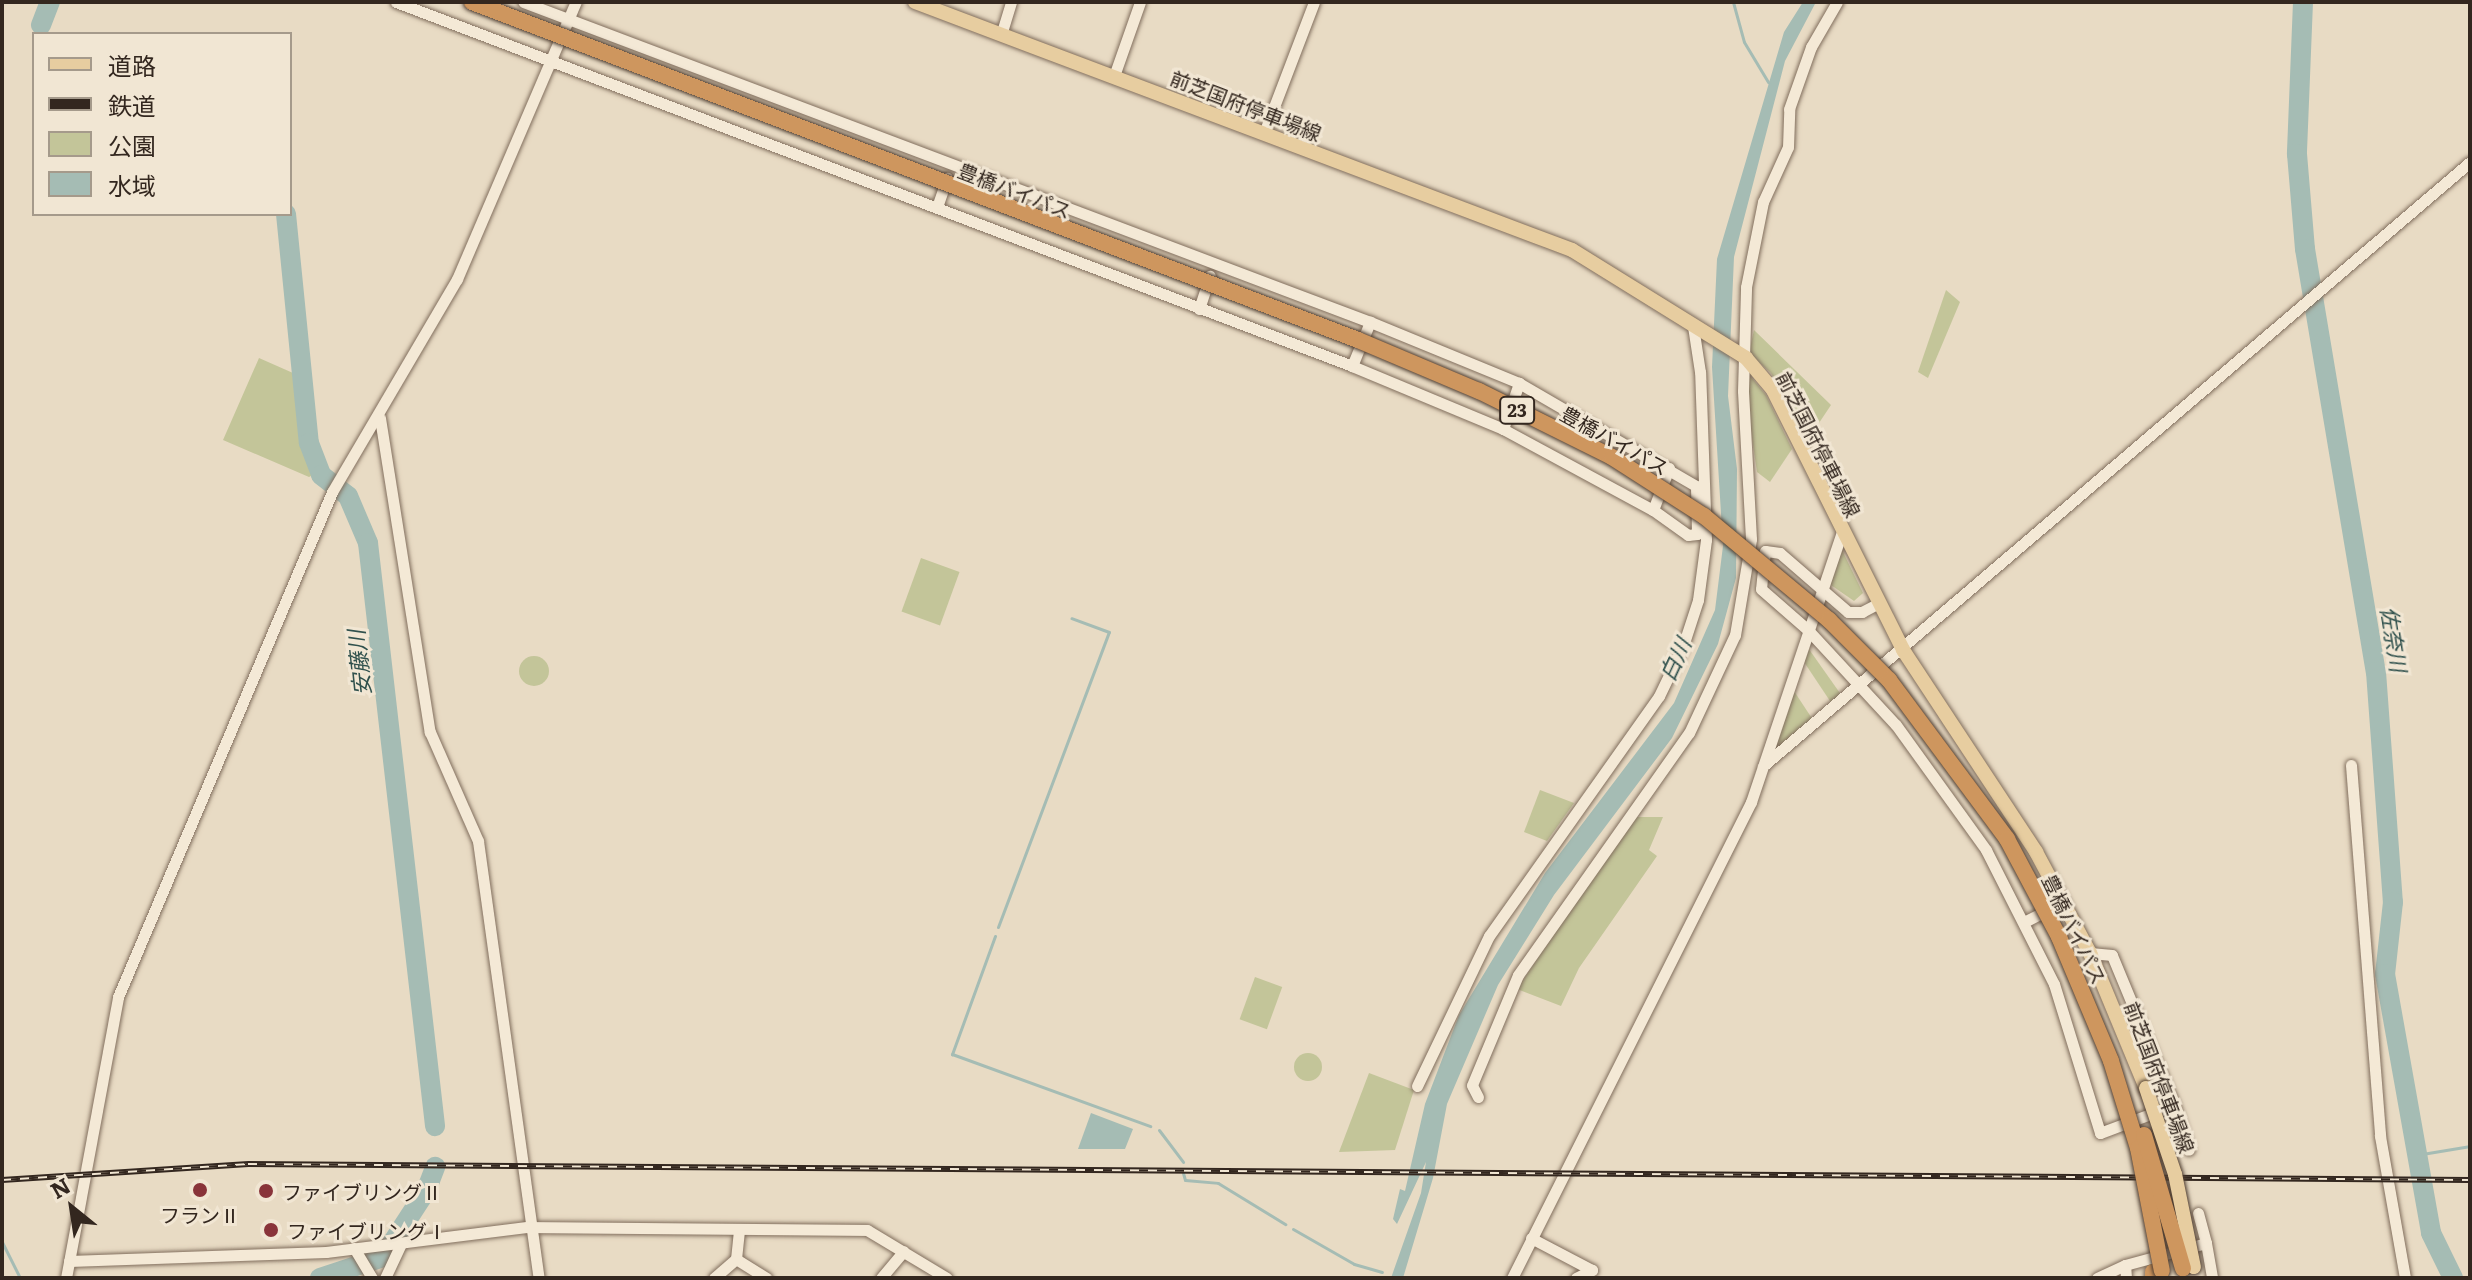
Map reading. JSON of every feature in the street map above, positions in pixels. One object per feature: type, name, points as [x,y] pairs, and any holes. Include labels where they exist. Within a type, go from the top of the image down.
[{"type":"highway","name":"豊橋バイパス","points":[[472,2],[1358,340],[1479,391],[1612,457],[1704,516],[1829,620],[1889,680],[2007,839],[2096,1020],[2126,1104],[2172,1274]]},
{"type":"highway","name":"豊橋バイパス","points":[[492,2],[1360,334],[1618,452],[1710,513],[1834,614],[1894,675],[1958,755],[2015,838],[2067,930],[2134,1108],[2172,1274]]},
{"type":"main road","name":"前芝国府停車場線","points":[[915,2],[1572,250],[1744,357],[1773,390],[1877,604],[1903,650],[1999,790],[2090,953],[2146,1088],[2175,1174],[2172,1274]]},
{"type":"street","points":[[396,2],[1352,366],[1503,429],[1653,510],[1688,535],[1697,534],[1696,486],[1519,383],[1370,322],[951,167],[523,2]]},
{"type":"street","points":[[66,1278],[118,997],[336,486],[380,418],[457,279],[576,2]]},
{"type":"street","points":[[1001,35],[1011,2]]},
{"type":"street","points":[[1114,76],[1140,2]]},
{"type":"street","points":[[1264,133],[1314,2]]},
{"type":"street","points":[[1478,1097],[1472,1085],[1518,975],[1689,733],[1724,665],[1741,611],[1751,539],[1743,391],[1746,287],[1763,202],[1788,147],[1789,109],[1811,47],[1837,2]]},
{"type":"street","points":[[1763,766],[1903,650],[2470,162]]},
{"type":"street","points":[[937,207],[951,167]]},
{"type":"street","points":[[1199,309],[1214,265]]},
{"type":"street","points":[[1352,366],[1370,322]]},
{"type":"street","points":[[1417,1086],[1489,936],[1659,696],[1683,646],[1698,600],[1706,540],[1696,328]]},
{"type":"street","points":[[1503,429],[1519,383]]},
{"type":"street","points":[[380,418],[430,732],[478,841],[501,1036],[523,1152],[528,1227],[539,1278]]},
{"type":"street","points":[[1653,510],[1669,468]]},
{"type":"street","points":[[1512,1278],[1651,1009],[1763,766],[1842,532]]},
{"type":"street","points":[[1877,604],[1862,612],[1848,612],[1780,553],[1765,551],[1761,589],[1808,630],[1859,685],[1947,790],[2026,921],[2054,984],[2100,1133],[2174,1105]]},
{"type":"street","points":[[2351,765],[2380,1136],[2405,1278]]},
{"type":"street","points":[[2026,921],[2063,902]]},
{"type":"street","points":[[2090,953],[2112,955],[2174,1105],[2189,1150]]},
{"type":"street","points":[[2198,1213],[2212,1278]]},
{"type":"street","points":[[69,1261],[362,1264],[396,1244],[528,1227],[867,1230],[947,1278]]},
{"type":"street","points":[[714,1278],[736,1259],[739,1229]]},
{"type":"street","points":[[1531,1238],[1592,1270],[1576,1278]]},
{"type":"street","points":[[2097,1278],[2125,1265],[2206,1243]]},
{"type":"street","points":[[385,1278],[396,1244]]},
{"type":"street","points":[[881,1278],[904,1251]]},
{"type":"street","points":[[736,1259],[767,1278]]},
{"type":"street","points":[[2125,1265],[2126,1278]]},
{"type":"green space","points":[[1946,290],[1960,302],[1928,378],[1918,372]]},
{"type":"green space","points":[[1754,330],[1831,405],[1807,441],[1771,373],[1749,353]]},
{"type":"green space","points":[[259,358],[293,373],[299,429],[313,475],[309,477],[223,440]]},
{"type":"green space","points":[[1747,372],[1766,395],[1792,449],[1770,482],[1757,472],[1745,390]]},
{"type":"green space","points":[[1840,546],[1863,593],[1854,601],[1828,583]]},
{"type":"green space","points":[[921,558],[960,572],[940,626],[902,612]]},
{"type":"green space","points":[[1806,645],[1842,696],[1832,704],[1802,659]]},
{"type":"green space","points":[[534,656],[545,660],[549,671],[545,682],[534,686],[523,682],[519,671],[523,660]]},
{"type":"green space","points":[[1792,688],[1813,720],[1771,756]]},
{"type":"green space","points":[[1540,790],[1574,803],[1547,841],[1524,832]]},
{"type":"green space","points":[[1633,817],[1663,817],[1649,850],[1657,856],[1579,968],[1561,1006],[1517,989]]},
{"type":"green space","points":[[1255,977],[1282,987],[1267,1029],[1240,1019]]},
{"type":"green space","points":[[1308,1053],[1318,1057],[1322,1067],[1318,1077],[1308,1081],[1298,1077],[1294,1067],[1298,1057]]},
{"type":"green space","points":[[1369,1073],[1414,1090],[1395,1150],[1339,1152]]},
{"type":"water","points":[[1803,2],[1816,2],[1785,61],[1734,257],[1728,396],[1737,469],[1736,578],[1718,644],[1672,738],[1554,895],[1498,985],[1447,1104],[1433,1178],[1403,1278],[1391,1278],[1421,1193],[1426,1162],[1397,1224],[1393,1219],[1400,1189],[1405,1191],[1425,1104],[1459,1015],[1545,873],[1674,703],[1715,610],[1723,546],[1712,367],[1717,259],[1784,32]]},
{"type":"water","points":[[1091,1113],[1133,1129],[1125,1149],[1078,1149]]},
{"type":"waterway","name":"安藤川","points":[[41,25],[50,2]]},
{"type":"waterway","points":[[1733,2],[1744,42],[1768,82]]},
{"type":"waterway","name":"佐奈川","points":[[2303,2],[2297,154],[2305,249],[2376,672],[2393,902],[2385,974],[2431,1233],[2453,1278]]},
{"type":"waterway","name":"安藤川","points":[[286,216],[309,443],[321,475],[348,496],[368,543],[435,1126]]},
{"type":"waterway","points":[[998,927],[1109,632],[1071,618]]},
{"type":"waterway","points":[[995,936],[952,1054],[1150,1126]]},
{"type":"waterway","points":[[1159,1130],[1183,1162]]},
{"type":"waterway","points":[[2416,1155],[2470,1146]]},
{"type":"waterway","name":"安藤川","points":[[320,1278],[383,1257],[426,1191],[435,1167]]},
{"type":"waterway","points":[[1183,1173],[1185,1180],[1218,1183],[1285,1224]]},
{"type":"waterway","points":[[1293,1229],[1354,1264],[1382,1272]]},
{"type":"waterway","points":[[2,1242],[20,1278]]},
{"type":"railway","points":[[2,1180],[248,1164],[2470,1180]]},
{"type":"place","name":"フランⅡ","points":[[200,1190]]},
{"type":"place","name":"ファイブリングⅡ","points":[[266,1191]]},
{"type":"place","name":"ファイブリングⅠ","points":[[271,1230]]},
{"type":"water label","name":"白川","points":[[1674,659]]}]
